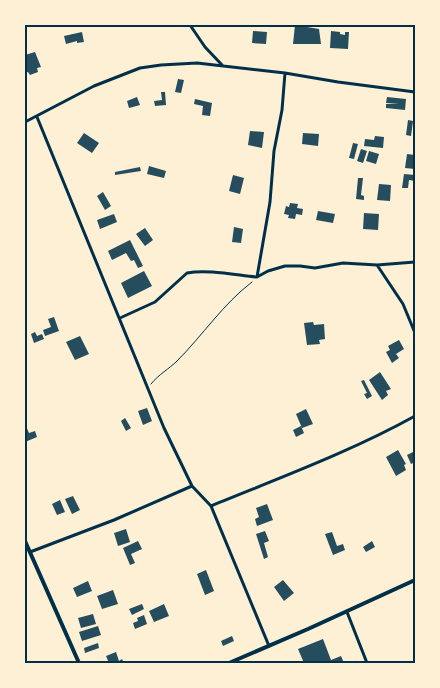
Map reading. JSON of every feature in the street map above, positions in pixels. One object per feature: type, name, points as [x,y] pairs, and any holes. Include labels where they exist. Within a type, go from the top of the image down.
[{"type":"street","points":[[190,25],[200,40],[223,66]]},
{"type":"street","points":[[25,122],[94,86],[140,68],[161,65],[197,63],[285,73],[415,92]]},
{"type":"street","points":[[257,277],[270,202],[274,151],[282,110],[285,73]]},
{"type":"street","points":[[37,117],[164,428],[192,486],[211,506],[269,646]]},
{"type":"street","points":[[120,318],[148,306],[187,273],[257,277],[268,271],[285,266],[315,268],[343,262],[377,265],[415,262]]},
{"type":"street","points":[[377,265],[403,304],[415,333]]},
{"type":"street","points":[[211,506],[338,453],[415,416]]},
{"type":"street","points":[[30,552],[114,520],[192,486]]},
{"type":"street","points":[[25,542],[79,663]]},
{"type":"street","points":[[229,663],[347,612],[415,580]]},
{"type":"street","points":[[347,612],[367,663]]},
{"type":"path","points":[[148,388],[160,374],[176,362],[240,291],[257,277]]},
{"type":"building","points":[[295,25],[319,29],[321,44],[293,44]]},
{"type":"building","points":[[253,31],[267,32],[266,44],[252,43]]},
{"type":"building","points":[[331,31],[340,32],[340,34],[345,35],[345,32],[349,32],[348,49],[330,48]]},
{"type":"building","points":[[82,32],[84,42],[77,43],[77,41],[66,44],[64,36]]},
{"type":"building","points":[[35,52],[41,67],[37,68],[38,72],[30,75],[28,72],[25,73],[25,55]]},
{"type":"building","points":[[178,79],[184,80],[181,93],[175,92]]},
{"type":"building","points":[[161,92],[165,92],[166,105],[155,106],[154,101],[162,100]]},
{"type":"building","points":[[137,97],[140,105],[129,108],[127,101]]},
{"type":"building","points":[[387,97],[406,99],[405,110],[386,108],[386,104],[399,104],[386,103]]},
{"type":"building","points":[[195,99],[212,103],[210,116],[202,115],[203,106],[194,104]]},
{"type":"building","points":[[408,120],[413,121],[411,136],[406,135]]},
{"type":"building","points":[[250,131],[264,132],[262,148],[248,145]]},
{"type":"building","points":[[84,133],[99,143],[92,153],[77,143]]},
{"type":"building","points":[[303,133],[319,134],[318,146],[302,144]]},
{"type":"building","points":[[375,136],[384,137],[383,148],[364,146],[365,139],[374,140]]},
{"type":"building","points":[[353,143],[358,144],[354,159],[349,158]]},
{"type":"building","points":[[361,149],[367,151],[363,163],[357,161]]},
{"type":"building","points":[[369,151],[379,154],[376,164],[366,161]]},
{"type":"building","points":[[407,154],[415,155],[415,169],[405,168]]},
{"type":"building","points":[[149,166],[166,171],[164,178],[147,174]]},
{"type":"building","points":[[140,167],[141,171],[115,175],[115,172]]},
{"type":"building","points":[[404,174],[415,175],[415,181],[409,180],[408,188],[402,188]]},
{"type":"building","points":[[233,175],[244,178],[240,194],[229,191]]},
{"type":"building","points":[[358,178],[363,178],[361,195],[364,196],[364,200],[356,199]]},
{"type":"building","points":[[379,184],[391,185],[390,201],[377,200]]},
{"type":"building","points":[[103,192],[111,206],[105,210],[97,196]]},
{"type":"building","points":[[290,203],[298,204],[297,208],[303,209],[302,215],[296,214],[295,219],[288,218],[289,215],[284,214],[286,206],[289,207]]},
{"type":"building","points":[[318,211],[335,214],[333,223],[316,220]]},
{"type":"building","points":[[364,213],[379,214],[378,230],[363,229]]},
{"type":"building","points":[[114,214],[117,222],[100,229],[97,220]]},
{"type":"building","points":[[234,227],[243,229],[241,243],[232,242]]},
{"type":"building","points":[[145,228],[153,240],[145,246],[136,234]]},
{"type":"building","points":[[130,240],[143,266],[138,268],[134,260],[131,261],[126,253],[112,260],[108,251]]},
{"type":"building","points":[[144,271],[152,286],[128,298],[121,283]]},
{"type":"building","points":[[54,317],[59,331],[45,336],[43,330],[51,327],[48,319]]},
{"type":"building","points":[[313,322],[314,325],[324,324],[325,339],[319,340],[320,344],[307,345],[304,323]]},
{"type":"building","points":[[35,332],[37,336],[42,334],[44,339],[34,343],[31,334]]},
{"type":"building","points":[[80,336],[89,354],[75,360],[66,342]]},
{"type":"building","points":[[399,340],[404,349],[396,354],[399,358],[392,363],[386,352],[390,350],[388,346]]},
{"type":"building","points":[[380,372],[391,389],[386,391],[388,395],[382,400],[369,380]]},
{"type":"building","points":[[364,380],[372,396],[367,399],[364,394],[367,393],[361,381]]},
{"type":"building","points":[[147,408],[152,421],[143,425],[138,411]]},
{"type":"building","points":[[306,409],[313,424],[302,428],[296,414]]},
{"type":"building","points":[[125,418],[131,428],[126,431],[121,421]]},
{"type":"building","points":[[301,426],[304,433],[296,437],[293,430]]},
{"type":"building","points":[[25,427],[29,433],[35,431],[37,437],[25,442]]},
{"type":"building","points":[[398,450],[406,464],[404,465],[406,470],[396,476],[386,457]]},
{"type":"building","points":[[415,451],[415,462],[411,464],[407,455]]},
{"type":"building","points":[[73,496],[80,510],[72,514],[65,499]]},
{"type":"building","points":[[60,500],[65,512],[57,515],[52,504]]},
{"type":"building","points":[[267,504],[273,520],[257,526],[255,519],[259,517],[256,508]]},
{"type":"building","points":[[126,529],[130,542],[118,546],[114,533]]},
{"type":"building","points":[[265,531],[269,541],[264,543],[268,557],[264,559],[256,534]]},
{"type":"building","points":[[332,532],[337,546],[343,544],[345,550],[333,555],[325,534]]},
{"type":"building","points":[[138,541],[142,549],[131,554],[135,563],[130,565],[123,548]]},
{"type":"building","points":[[372,541],[375,547],[366,552],[363,547]]},
{"type":"building","points":[[206,570],[214,591],[205,595],[197,574]]},
{"type":"building","points":[[283,580],[294,593],[284,601],[274,587]]},
{"type":"building","points":[[88,581],[92,591],[77,597],[73,588]]},
{"type":"building","points":[[113,590],[118,604],[102,609],[97,596]]},
{"type":"building","points":[[142,604],[144,609],[132,615],[129,609]]},
{"type":"building","points":[[164,604],[169,616],[154,622],[149,611]]},
{"type":"building","points":[[93,614],[96,624],[81,628],[78,618]]},
{"type":"building","points":[[144,615],[147,624],[135,629],[133,623],[138,621],[137,618]]},
{"type":"building","points":[[98,626],[101,635],[82,641],[79,632]]},
{"type":"building","points":[[232,636],[234,641],[223,646],[221,641]]},
{"type":"building","points":[[323,639],[331,660],[341,656],[344,663],[304,663],[298,649]]},
{"type":"building","points":[[98,643],[99,648],[85,653],[84,648]]},
{"type":"building","points":[[116,652],[119,661],[122,659],[124,663],[109,663],[106,656]]}]
